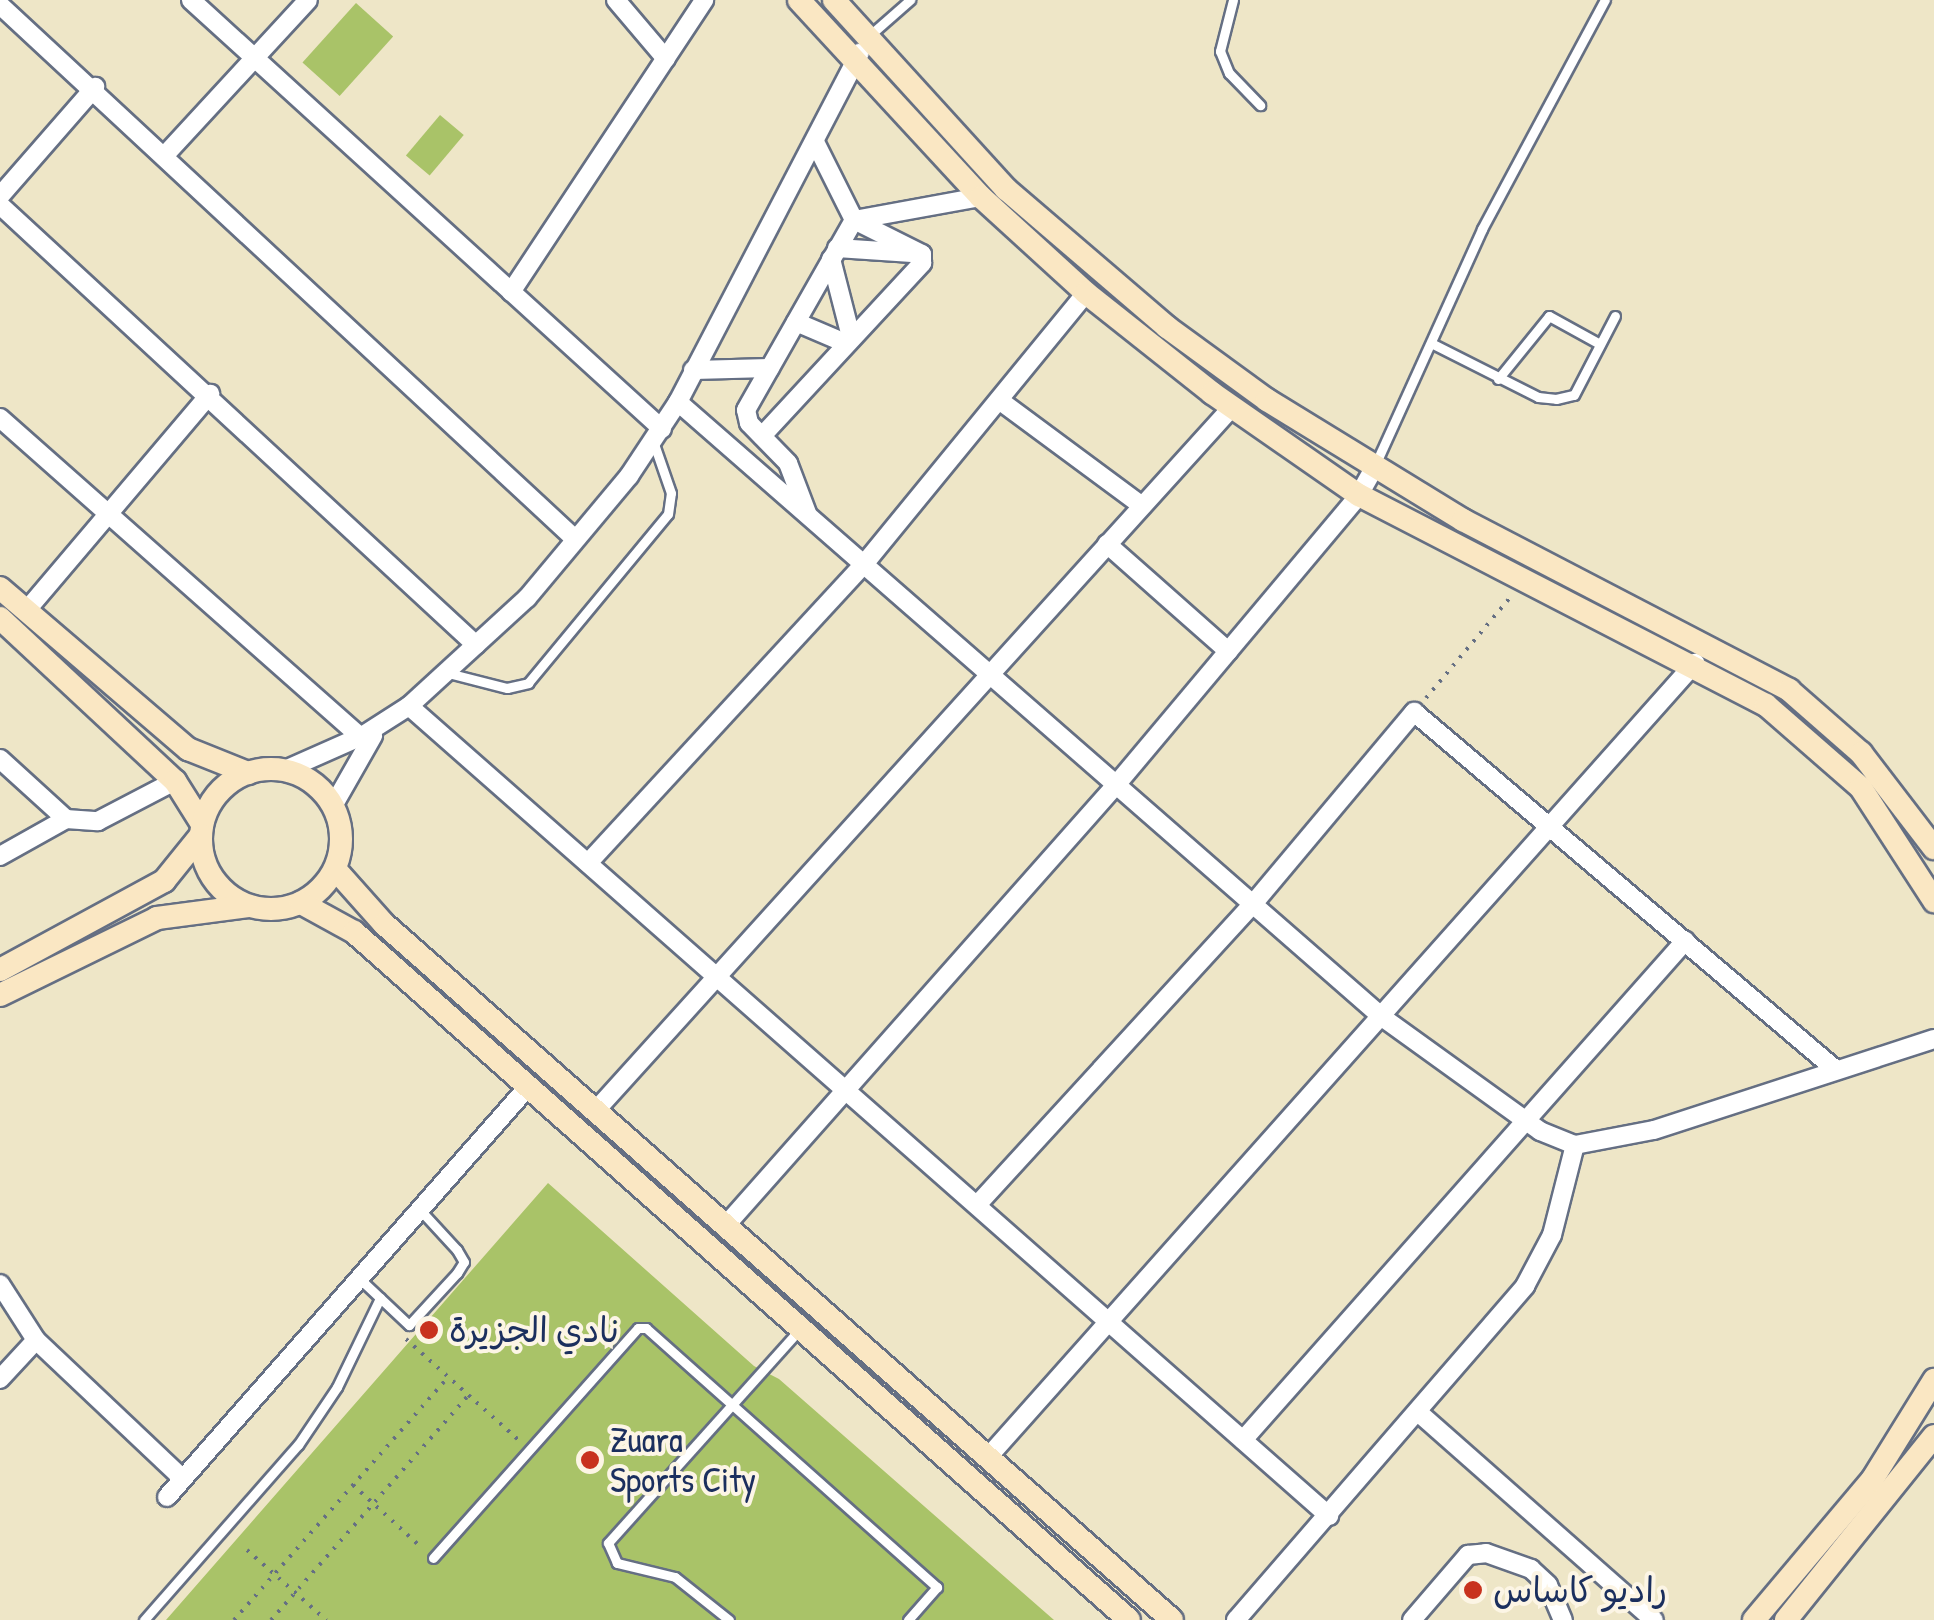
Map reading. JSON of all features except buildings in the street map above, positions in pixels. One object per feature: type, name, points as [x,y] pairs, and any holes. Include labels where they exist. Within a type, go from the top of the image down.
[{"type":"street","points":[[191,0],[511,292],[658,435]]},
{"type":"street","points":[[166,154],[258,60],[308,0]]},
{"type":"street","points":[[616,0],[666,59]]},
{"type":"street","points":[[511,292],[704,0]]},
{"type":"street","points":[[799,0],[982,197],[1086,293],[1232,407],[1359,495],[1695,664],[1766,705],[1861,788],[1934,901]]},
{"type":"street","points":[[834,0],[994,176],[1094,268],[1267,400],[1374,468],[1790,690],[1861,753],[1934,848]]},
{"type":"street","points":[[0,5],[94,87],[574,538]]},
{"type":"street","points":[[0,588],[188,749],[248,773],[285,770],[369,736],[409,706],[527,598],[658,435],[816,144],[867,38]]},
{"type":"street","points":[[0,196],[94,87]]},
{"type":"street","points":[[816,144],[854,220],[922,254]]},
{"type":"street","points":[[808,513],[788,463],[762,436],[746,410],[854,220],[982,197]]},
{"type":"street","points":[[0,206],[210,394],[476,645]]},
{"type":"street","points":[[834,254],[922,254]]},
{"type":"street","points":[[834,254],[846,337]]},
{"type":"street","points":[[762,436],[846,337],[922,262],[922,254]]},
{"type":"street","points":[[588,864],[866,562],[1086,293]]},
{"type":"street","points":[[796,322],[846,337]]},
{"type":"street","points":[[693,370],[770,368]]},
{"type":"street","points":[[26,611],[210,394]]},
{"type":"street","points":[[999,400],[1142,506]]},
{"type":"street","points":[[678,402],[866,562],[1382,1017],[1525,1122],[1574,1145],[1711,1114],[1934,1040]]},
{"type":"street","points":[[598,1108],[1232,407]]},
{"type":"street","points":[[0,418],[109,516],[369,736]]},
{"type":"street","points":[[727,1224],[1116,784],[1359,495],[1374,468]]},
{"type":"street","points":[[1107,544],[1228,652]]},
{"type":"street","points":[[0,618],[175,782],[201,829],[213,879],[250,906]]},
{"type":"street","points":[[989,1456],[1695,664]]},
{"type":"street","points":[[409,706],[1329,1516]]},
{"type":"street","points":[[977,1206],[1253,904],[1414,712],[1836,1070]]},
{"type":"street","points":[[333,806],[369,736]]},
{"type":"street","points":[[0,759],[66,820]]},
{"type":"street","points":[[285,770],[304,778],[333,806],[341,831],[335,869],[301,903]]},
{"type":"street","points":[[0,970],[164,880],[201,829],[218,793],[248,773]]},
{"type":"street","points":[[0,856],[66,820],[98,821],[175,782]]},
{"type":"street","points":[[335,869],[384,924],[598,1108],[1172,1620]]},
{"type":"street","points":[[0,994],[87,946],[157,918],[301,903],[354,932],[1129,1620]]},
{"type":"street","points":[[1243,1440],[1685,940]]},
{"type":"street","points":[[168,1497],[528,1088]]},
{"type":"street","points":[[1236,1620],[1419,1413],[1541,1261],[1574,1145]]},
{"type":"street","points":[[0,1284],[36,1340],[183,1479]]},
{"type":"street","points":[[0,1379],[36,1340]]},
{"type":"street","points":[[1754,1620],[1872,1480],[1934,1380]]},
{"type":"street","points":[[1419,1413],[1654,1620]]},
{"type":"street","points":[[1786,1620],[1892,1496],[1934,1436]]},
{"type":"street","points":[[1872,1480],[1892,1496]]},
{"type":"street","points":[[1022,1523],[1041,1502]]},
{"type":"street","points":[[1412,1620],[1468,1555],[1486,1553],[1531,1568],[1548,1585],[1563,1620]]},
{"type":"lane","points":[[867,38],[910,0]]},
{"type":"lane","points":[[1233,0],[1220,51],[1229,73],[1260,105]]},
{"type":"lane","points":[[1374,468],[1482,229],[1604,0]]},
{"type":"lane","points":[[1498,378],[1550,316],[1600,344]]},
{"type":"lane","points":[[1431,342],[1538,397],[1574,395],[1614,316]]},
{"type":"lane","points":[[445,673],[507,688],[528,683],[668,514],[671,494],[658,435]]},
{"type":"lane","points":[[361,1280],[409,1325],[464,1262],[422,1212]]},
{"type":"lane","points":[[144,1620],[298,1445],[336,1387],[380,1298]]},
{"type":"lane","points":[[434,1558],[638,1328],[646,1328],[937,1588],[908,1620]]},
{"type":"lane","points":[[729,1620],[675,1577],[617,1563],[608,1549],[614,1534],[801,1328]]},
{"type":"path","points":[[1414,712],[1526,579]]},
{"type":"path","points":[[409,1325],[406,1338],[530,1450]]},
{"type":"path","points":[[234,1620],[448,1377]]},
{"type":"path","points":[[271,1620],[469,1395]]},
{"type":"path","points":[[353,1485],[434,1558]]},
{"type":"path","points":[[247,1550],[326,1620]]},
{"type":"green space","points":[[356,3],[393,36],[340,96],[302,62]]},
{"type":"green space","points":[[440,115],[464,135],[430,176],[406,156]]},
{"type":"green space","name":"Zuara Sports City","points":[[548,1183],[754,1366],[779,1379],[1054,1620],[166,1620]]},
{"type":"place","name":"نادي الجزيرة","points":[[429,1330]]},
{"type":"place","name":"Zuara Sports City","points":[[590,1460]]},
{"type":"place","name":"راديو كاساس","points":[[1473,1590]]}]
